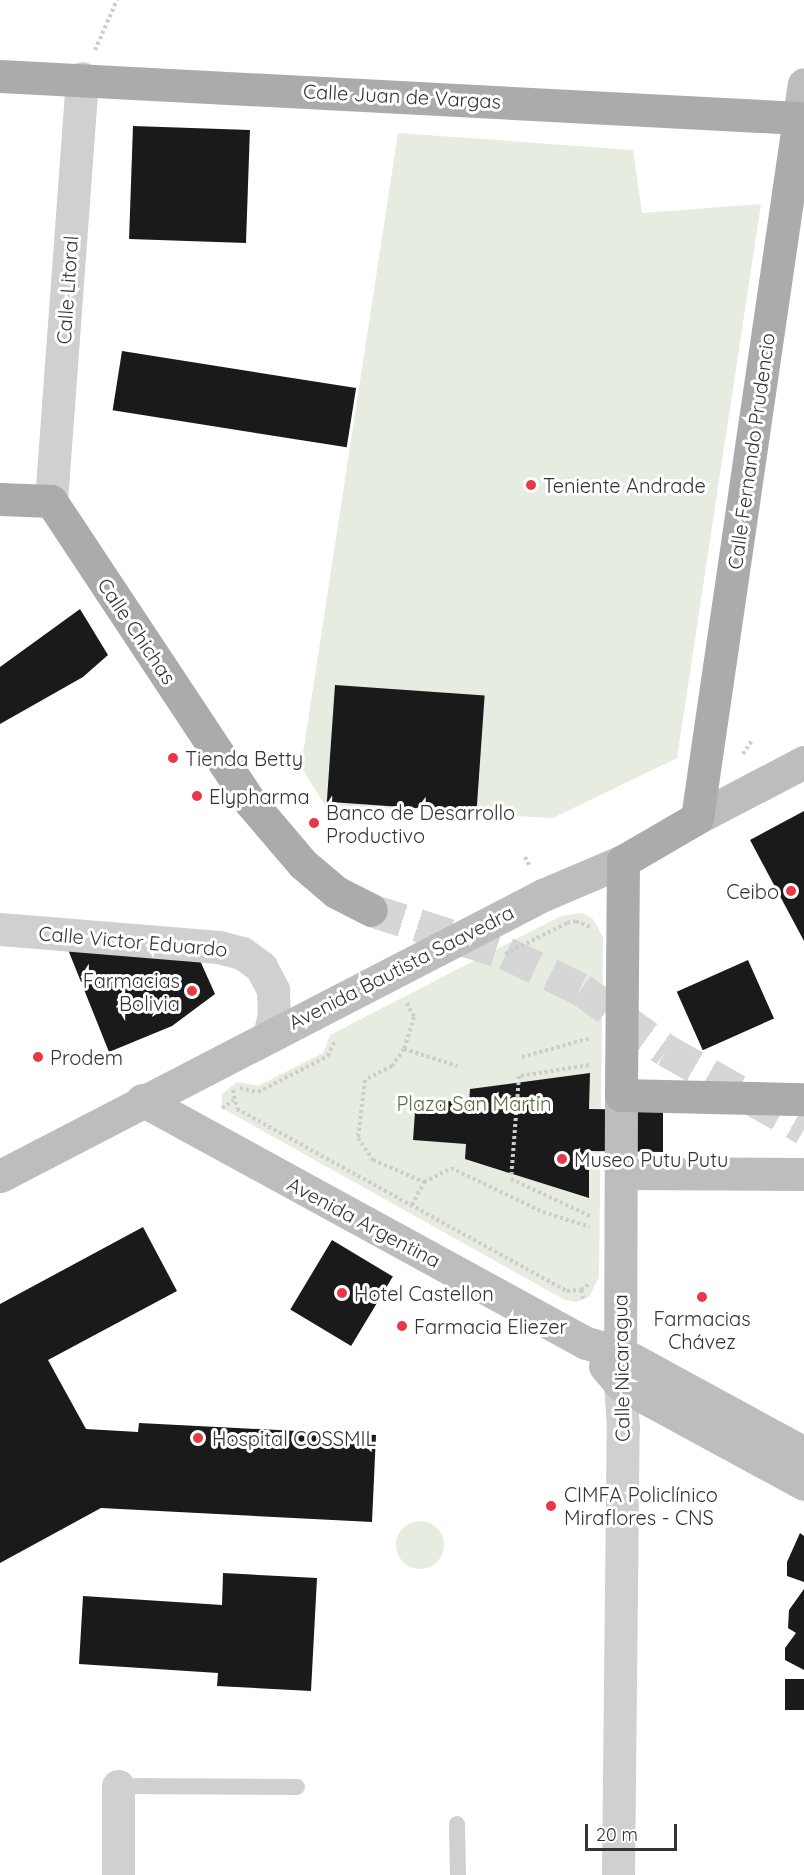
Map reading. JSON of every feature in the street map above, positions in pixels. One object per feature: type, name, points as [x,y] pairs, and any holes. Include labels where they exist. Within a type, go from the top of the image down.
[{"type":"main road","name":"Calle Juan de Vargas","points":[[0,76],[82,78],[801,118]]},
{"type":"main road","name":"Calle Fernando Prudencio","points":[[697,818],[801,118],[804,84]]},
{"type":"main road","points":[[0,499],[51,501]]},
{"type":"main road","name":"Calle Chichas","points":[[51,501],[251,803],[303,864],[336,892],[371,910]]},
{"type":"main road","name":"Avenida Bautista Saavedra","points":[[0,1176],[142,1100],[543,895],[623,861],[697,818],[804,762]]},
{"type":"main road","name":"Calle Nicaragua","points":[[619,1368],[623,861]]},
{"type":"main road","points":[[621,1095],[804,1099]]},
{"type":"main road","name":"Avenida Argentina","points":[[142,1100],[586,1342],[619,1368],[800,1466]]},
{"type":"main road","points":[[621,1173],[804,1174]]},
{"type":"street","name":"Calle Litoral","points":[[51,501],[82,78]]},
{"type":"street","name":"Calle Victor Eduardo","points":[[0,929],[219,947],[242,952],[261,967],[273,990],[274,1014],[269,1035]]},
{"type":"street","name":"Calle Nicaragua","points":[[618,1875],[623,1428],[619,1368]]},
{"type":"street","points":[[118,1786],[118,1875]]},
{"type":"lane","points":[[118,1786],[297,1787]]},
{"type":"lane","points":[[457,1824],[458,1875]]},
{"type":"path","points":[[82,78],[117,0]]},
{"type":"path","points":[[743,754],[752,740]]},
{"type":"path","points":[[525,858],[531,869]]},
{"type":"path","points":[[498,958],[567,923],[586,923],[592,930]]},
{"type":"path","points":[[397,1008],[417,998]]},
{"type":"path","points":[[407,1003],[414,1017],[404,1049],[392,1066],[364,1080],[358,1138],[373,1160],[424,1182]]},
{"type":"path","points":[[594,1026],[594,1045]]},
{"type":"path","points":[[233,1090],[258,1092],[328,1056],[333,1041],[344,1036]]},
{"type":"path","points":[[522,1057],[594,1037]]},
{"type":"path","points":[[404,1049],[457,1066]]},
{"type":"path","points":[[594,1064],[519,1076],[511,1179],[594,1217]]},
{"type":"path","points":[[222,1108],[234,1100],[237,1109],[567,1290],[581,1290],[593,1277]]},
{"type":"path","points":[[412,1205],[424,1182],[452,1168],[537,1209],[589,1226]]},
{"type":"path","points":[[581,1290],[583,1299]]},
{"type":"green space","name":"Teniente Andrade","points":[[398,133],[633,150],[642,213],[761,204],[677,758],[553,818],[325,805],[301,767]]},
{"type":"green space","name":"Plaza San Martín","points":[[582,913],[593,919],[603,937],[599,1277],[589,1297],[577,1302],[565,1300],[222,1108],[222,1094],[237,1082],[258,1086],[323,1053],[330,1035],[561,916]]},
{"type":"green space","points":[[415,1521],[425,1521],[440,1531],[444,1545],[443,1554],[434,1565],[425,1569],[415,1569],[400,1559],[396,1550],[396,1540],[406,1525]]},
{"type":"building","points":[[133,126],[250,130],[246,243],[129,239]]},
{"type":"building","points":[[122,351],[356,388],[347,447],[113,410]]},
{"type":"building","points":[[80,609],[108,655],[83,677],[0,724],[0,667]]},
{"type":"building","points":[[335,685],[485,695],[476,812],[327,802]]},
{"type":"building","name":"Ceibo","points":[[804,811],[804,941],[750,840]]},
{"type":"building","points":[[67,947],[198,956],[215,994],[172,1026],[109,1052]]},
{"type":"building","points":[[748,960],[774,1018],[703,1050],[677,992]]},
{"type":"building","points":[[590,1073],[589,1109],[663,1110],[663,1152],[589,1151],[589,1198],[465,1159],[466,1144],[413,1140],[416,1098],[469,1103],[470,1089]]},
{"type":"building","points":[[143,1227],[177,1291],[48,1360],[86,1429],[138,1432],[139,1423],[376,1435],[372,1522],[101,1508],[0,1563],[0,1304]]},
{"type":"building","name":"Hotel Castellon","points":[[332,1240],[393,1277],[351,1346],[290,1309]]},
{"type":"building","points":[[800,1533],[804,1536],[804,1582],[787,1576],[787,1562]]},
{"type":"building","points":[[223,1573],[317,1578],[311,1691],[217,1686],[218,1673],[79,1664],[83,1596],[222,1605]]},
{"type":"building","points":[[804,1589],[804,1670],[785,1660],[785,1648],[796,1633],[788,1628],[789,1610]]},
{"type":"building","points":[[785,1679],[804,1679],[804,1710],[785,1710]]},
{"type":"tunnel","points":[[371,910],[506,953],[581,989],[666,1050],[804,1128]]},
{"type":"place","name":"Teniente Andrade","points":[[531,485]]},
{"type":"place","name":"Tienda Betty","points":[[173,758]]},
{"type":"place","name":"Elypharma","points":[[197,796]]},
{"type":"place","name":"Banco de Desarrollo Productivo","points":[[314,823]]},
{"type":"place","name":"Ceibo","points":[[791,891]]},
{"type":"place","name":"Farmacias Bolivia","points":[[192,991]]},
{"type":"place","name":"Prodem","points":[[38,1057]]},
{"type":"place","name":"Museo Putu Putu","points":[[562,1159]]},
{"type":"place","name":"Hotel Castellon","points":[[342,1293]]},
{"type":"place","name":"Farmacias Chávez","points":[[702,1297]]},
{"type":"place","name":"Farmacia Eliezer","points":[[402,1326]]},
{"type":"place","name":"Hospital COSSMIL","points":[[198,1438]]},
{"type":"place","name":"CIMFA Policlínico Miraflores - CNS","points":[[551,1506]]}]
